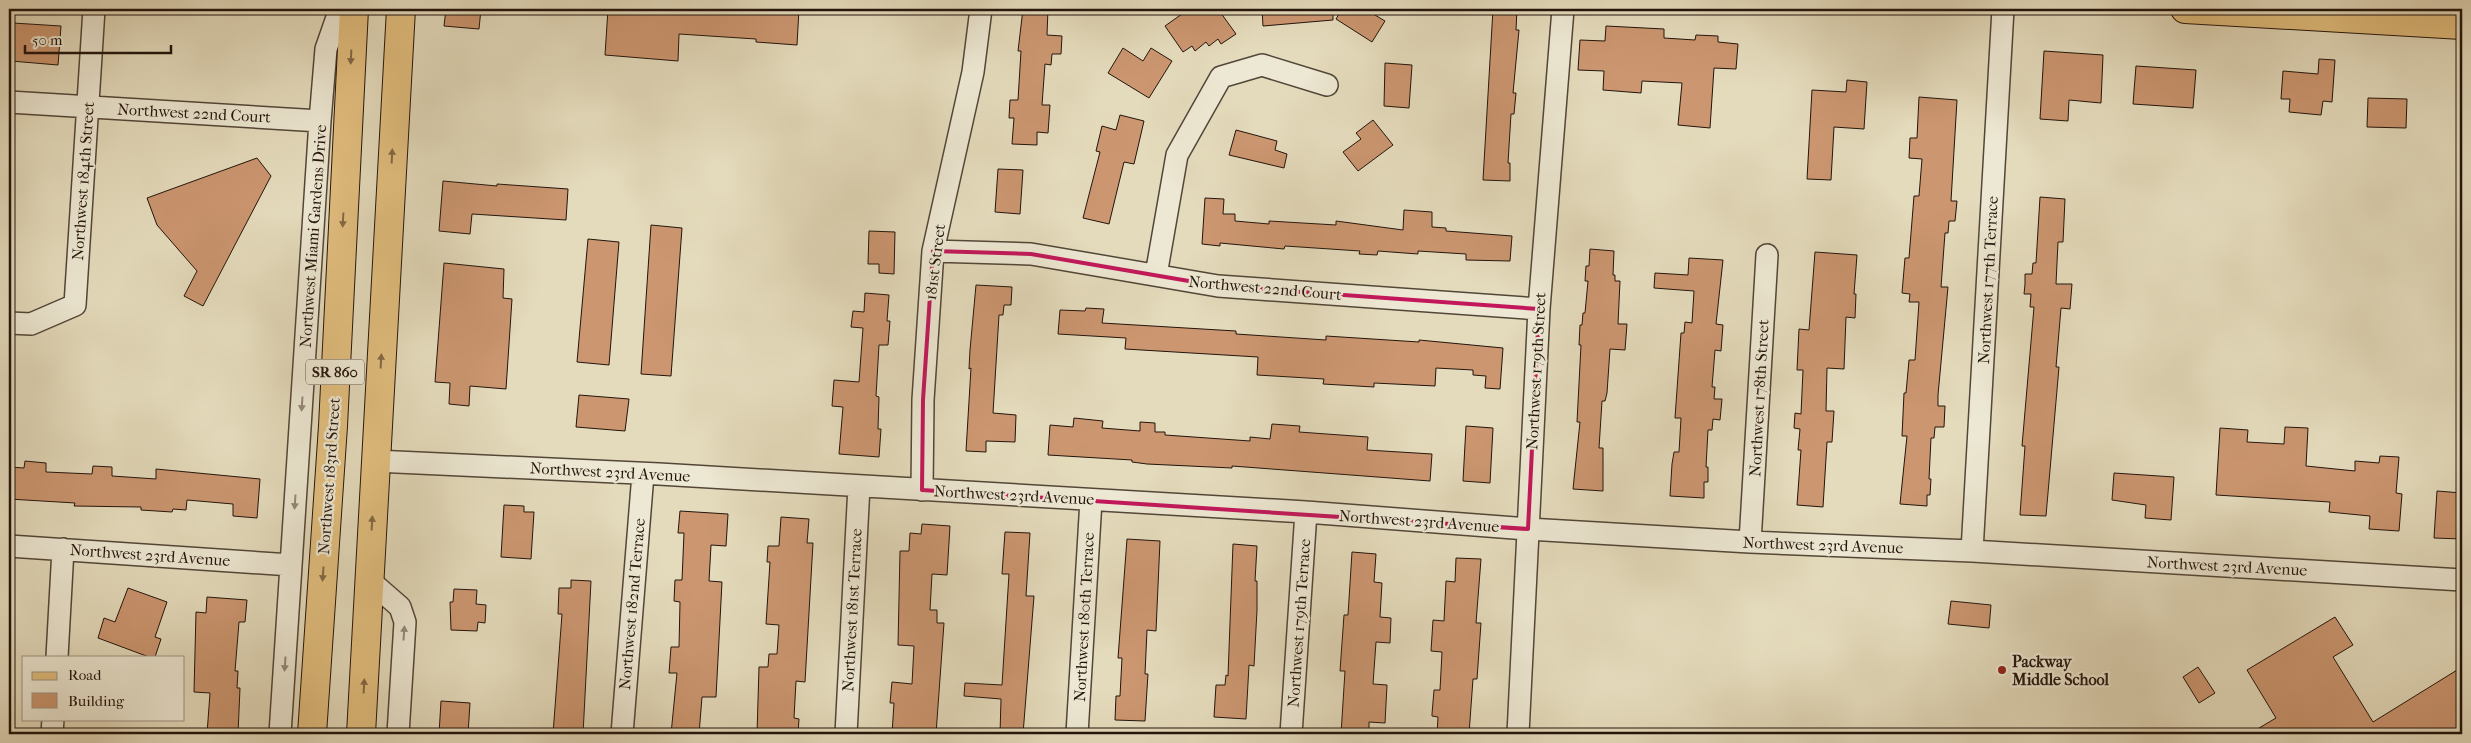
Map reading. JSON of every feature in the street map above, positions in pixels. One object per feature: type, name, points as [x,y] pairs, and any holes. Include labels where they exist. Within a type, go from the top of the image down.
[{"type":"main road","name":"Northwest 183rd Street","points":[[312,734],[333,426],[354,9]]},
{"type":"main road","name":"SR 860","points":[[361,734],[401,9]]},
{"type":"main road","points":[[2185,9],[2462,25]]},
{"type":"street","name":"Northwest 184th Street","points":[[9,323],[31,324],[75,305],[94,9]]},
{"type":"street","name":"Northwest Miami Gardens Drive","points":[[280,734],[320,121],[326,49],[340,9]]},
{"type":"street","name":"181st Street","points":[[922,490],[923,400],[933,251],[973,72],[980,9]]},
{"type":"street","name":"Northwest 179th Street","points":[[1518,734],[1539,309],[1562,9]]},
{"type":"street","name":"Northwest 177th Terrace","points":[[1972,551],[2003,9]]},
{"type":"street","points":[[1156,275],[1177,155],[1221,77],[1262,65],[1328,84]]},
{"type":"street","name":"Northwest 22nd Court","points":[[9,102],[320,121]]},
{"type":"street","name":"Northwest 22nd Court","points":[[933,251],[1031,254],[1218,286],[1539,309]]},
{"type":"street","name":"Northwest 178th Street","points":[[1750,542],[1767,254]]},
{"type":"street","name":"Northwest 23rd Avenue","points":[[375,461],[643,474],[1306,512],[1528,529],[1750,542],[1972,551],[2462,580]]},
{"type":"street","name":"Northwest 182nd Terrace","points":[[622,734],[643,474]]},
{"type":"street","name":"Northwest 181st Terrace","points":[[846,734],[859,486]]},
{"type":"street","name":"Northwest 180th Terrace","points":[[1077,734],[1091,500]]},
{"type":"street","name":"Northwest 179th Terrace","points":[[1292,734],[1306,512]]},
{"type":"street","name":"Northwest 23rd Avenue","points":[[9,546],[63,548],[291,565]]},
{"type":"street","points":[[56,656],[63,548]]},
{"type":"street","points":[[369,580],[387,598],[400,607],[405,622],[398,734]]},
{"type":"street","points":[[52,734],[53,720]]},
{"type":"highlighted area","points":[[933,251],[1031,254],[1218,286],[1539,309],[1528,529],[922,490],[923,400]]},
{"type":"building","points":[[446,9],[481,9],[479,29],[444,26]]},
{"type":"building","points":[[608,9],[799,9],[797,45],[756,42],[756,39],[679,34],[678,61],[605,55]]},
{"type":"building","points":[[1023,9],[1048,9],[1047,35],[1062,36],[1061,54],[1052,54],[1051,65],[1045,64],[1042,105],[1050,105],[1048,133],[1037,132],[1037,145],[1012,144],[1014,118],[1009,118],[1010,100],[1018,100],[1021,51],[1018,51]]},
{"type":"building","points":[[1189,9],[1218,9],[1236,34],[1221,44],[1218,39],[1209,46],[1206,42],[1195,51],[1192,46],[1183,52],[1165,26]]},
{"type":"building","points":[[1262,9],[1333,9],[1333,20],[1263,26]]},
{"type":"building","points":[[1342,9],[1365,9],[1385,21],[1372,42],[1336,19]]},
{"type":"building","points":[[1493,9],[1517,9],[1516,30],[1519,30],[1513,93],[1516,93],[1514,114],[1511,114],[1508,163],[1510,163],[1510,181],[1483,180]]},
{"type":"building","points":[[13,23],[61,26],[58,65],[11,61],[9,40],[11,40]]},
{"type":"building","points":[[1606,26],[1664,29],[1664,38],[1695,40],[1696,35],[1718,36],[1718,42],[1738,44],[1736,69],[1714,68],[1710,128],[1678,125],[1682,83],[1642,81],[1641,93],[1603,90],[1604,71],[1578,70],[1580,40],[1605,41]]},
{"type":"building","points":[[1123,48],[1143,61],[1151,48],[1172,61],[1149,98],[1108,73]]},
{"type":"building","points":[[2044,51],[2103,55],[2101,103],[2069,100],[2068,121],[2040,119]]},
{"type":"building","points":[[2319,59],[2335,60],[2332,102],[2323,101],[2321,115],[2289,112],[2290,99],[2281,99],[2283,71],[2318,74]]},
{"type":"building","points":[[1385,63],[1412,65],[1409,108],[1384,106]]},
{"type":"building","points":[[2136,66],[2196,70],[2193,108],[2133,104]]},
{"type":"building","points":[[1847,80],[1867,82],[1864,129],[1834,127],[1831,180],[1807,179],[1812,90],[1846,92]]},
{"type":"building","points":[[1919,97],[1957,100],[1951,201],[1957,201],[1955,221],[1949,221],[1948,233],[1945,233],[1941,287],[1948,287],[1938,395],[1938,406],[1945,406],[1944,427],[1935,427],[1934,438],[1931,438],[1929,479],[1931,479],[1930,495],[1927,495],[1927,506],[1900,504],[1907,436],[1902,436],[1904,393],[1906,393],[1909,360],[1915,360],[1919,302],[1909,302],[1910,294],[1902,293],[1905,258],[1909,258],[1914,196],[1919,196],[1922,159],[1909,158],[1910,138],[1917,138]]},
{"type":"building","points":[[2368,98],[2407,99],[2406,128],[2367,127]]},
{"type":"building","points":[[1120,115],[1144,121],[1134,164],[1124,162],[1109,224],[1083,218],[1100,152],[1096,151],[1102,126],[1116,130]]},
{"type":"building","points":[[1373,120],[1393,145],[1358,171],[1343,152],[1361,139],[1356,133]]},
{"type":"building","points":[[1236,130],[1277,141],[1275,150],[1287,154],[1284,168],[1229,155]]},
{"type":"building","points":[[257,158],[271,176],[203,306],[184,296],[197,271],[157,225],[147,198]]},
{"type":"building","points":[[998,169],[1023,170],[1020,214],[995,212]]},
{"type":"building","points":[[443,181],[497,186],[497,184],[568,189],[566,220],[472,214],[470,234],[439,231]]},
{"type":"building","points":[[2040,197],[2065,199],[2063,242],[2058,242],[2056,284],[2072,284],[2070,309],[2061,308],[2056,367],[2059,367],[2046,516],[2020,515],[2025,446],[2022,446],[2034,307],[2030,307],[2031,294],[2024,294],[2025,274],[2032,274],[2033,263],[2036,263]]},
{"type":"building","points":[[1205,198],[1224,199],[1223,214],[1235,214],[1235,221],[1269,224],[1269,221],[1336,225],[1336,221],[1403,230],[1404,210],[1432,212],[1432,227],[1446,228],[1446,231],[1512,236],[1510,261],[1466,260],[1466,254],[1418,251],[1418,254],[1378,251],[1377,255],[1359,254],[1360,251],[1285,246],[1284,249],[1220,243],[1220,246],[1202,244]]},
{"type":"building","points":[[651,225],[682,228],[671,376],[641,374]]},
{"type":"building","points":[[869,231],[895,232],[894,274],[879,273],[879,264],[868,264]]},
{"type":"building","points":[[588,239],[619,242],[609,365],[577,362]]},
{"type":"building","points":[[1590,249],[1614,251],[1613,275],[1615,275],[1615,281],[1620,281],[1618,324],[1627,324],[1625,350],[1610,349],[1607,393],[1605,401],[1602,401],[1599,448],[1603,448],[1603,491],[1573,489],[1580,422],[1577,422],[1581,345],[1579,345],[1580,325],[1582,325],[1583,313],[1585,313],[1588,281],[1585,281],[1586,266],[1589,266]]},
{"type":"building","points":[[1815,252],[1857,255],[1854,294],[1856,294],[1855,318],[1846,317],[1844,369],[1827,368],[1826,411],[1834,411],[1832,442],[1827,442],[1823,507],[1797,505],[1801,450],[1798,450],[1800,429],[1794,428],[1795,413],[1801,414],[1803,370],[1797,370],[1799,329],[1809,330]]},
{"type":"building","points":[[1689,258],[1723,260],[1716,324],[1723,325],[1721,351],[1715,350],[1712,387],[1715,387],[1714,399],[1722,399],[1720,420],[1713,419],[1712,430],[1708,430],[1706,467],[1708,467],[1708,482],[1704,482],[1704,498],[1670,496],[1674,452],[1679,452],[1681,418],[1675,418],[1681,333],[1684,333],[1685,322],[1692,323],[1694,291],[1654,288],[1655,273],[1688,275]]},
{"type":"building","points":[[444,263],[504,269],[503,298],[512,299],[506,389],[470,386],[469,406],[449,404],[450,383],[435,382]]},
{"type":"building","points":[[976,285],[1012,287],[1011,305],[1004,305],[1003,315],[999,315],[993,413],[1016,415],[1015,442],[986,441],[986,452],[966,451],[971,368],[969,369],[970,350]]},
{"type":"building","points":[[865,293],[889,295],[887,321],[890,321],[888,345],[879,345],[876,396],[879,397],[878,429],[881,429],[879,457],[839,454],[843,407],[832,406],[834,380],[859,382],[863,328],[851,327],[853,311],[864,312]]},
{"type":"building","points":[[1086,308],[1104,309],[1102,323],[1236,331],[1236,334],[1326,340],[1326,336],[1419,342],[1419,340],[1503,348],[1500,389],[1485,388],[1486,376],[1473,375],[1473,370],[1436,368],[1435,386],[1374,383],[1374,387],[1323,384],[1324,379],[1257,375],[1258,357],[1125,349],[1126,338],[1058,334],[1060,310],[1085,311]]},
{"type":"building","points":[[579,395],[629,399],[625,431],[576,427]]},
{"type":"building","points":[[1074,418],[1103,421],[1102,428],[1140,431],[1140,422],[1155,423],[1155,432],[1165,432],[1165,435],[1250,441],[1250,437],[1270,439],[1272,424],[1300,426],[1299,432],[1368,437],[1367,450],[1432,454],[1430,481],[1232,466],[1232,468],[1147,464],[1132,462],[1132,460],[1048,455],[1050,425],[1073,427]]},
{"type":"building","points":[[1466,426],[1493,428],[1490,483],[1463,481]]},
{"type":"building","points":[[2285,427],[2308,428],[2306,466],[2355,471],[2355,461],[2379,463],[2380,456],[2399,457],[2396,493],[2402,494],[2399,531],[2369,529],[2370,516],[2329,512],[2330,502],[2216,495],[2220,428],[2248,430],[2247,442],[2284,444]]},
{"type":"building","points":[[25,461],[46,463],[46,472],[92,474],[93,466],[112,467],[112,476],[156,479],[156,469],[260,479],[257,518],[233,516],[233,504],[187,500],[186,510],[173,509],[172,512],[141,510],[141,507],[74,506],[75,503],[9,499],[10,467],[24,468]]},
{"type":"building","points":[[2114,473],[2174,477],[2171,520],[2145,518],[2146,505],[2112,500]]},
{"type":"building","points":[[2437,491],[2462,493],[2462,539],[2434,538]]},
{"type":"building","points":[[504,505],[524,506],[524,512],[534,512],[531,559],[501,557]]},
{"type":"building","points":[[680,511],[728,514],[726,546],[711,545],[709,581],[722,582],[716,697],[702,697],[699,734],[671,734],[677,673],[669,673],[671,647],[679,647],[680,602],[674,601],[675,580],[682,580],[684,533],[678,533]]},
{"type":"building","points":[[781,517],[809,519],[807,543],[813,543],[805,682],[796,681],[794,718],[799,719],[798,734],[757,734],[759,667],[768,667],[769,654],[777,654],[779,625],[766,624],[770,562],[767,562],[768,546],[779,546]]},
{"type":"building","points":[[922,524],[950,526],[947,575],[932,574],[930,610],[937,610],[937,623],[944,623],[936,734],[892,734],[894,703],[890,703],[892,682],[912,684],[914,646],[898,645],[900,551],[909,551],[910,533],[921,534]]},
{"type":"building","points":[[1005,532],[1030,533],[1026,596],[1034,596],[1023,734],[1000,734],[1001,699],[964,696],[965,683],[1002,685],[1009,574],[1002,574]]},
{"type":"building","points":[[1127,539],[1160,541],[1156,631],[1147,630],[1145,674],[1148,674],[1145,721],[1115,720],[1116,696],[1120,696],[1122,658],[1118,658]]},
{"type":"building","points":[[1233,544],[1257,546],[1255,581],[1257,581],[1257,610],[1254,666],[1249,665],[1246,719],[1214,717],[1216,685],[1225,685],[1226,675],[1228,676]]},
{"type":"building","points":[[1352,552],[1376,554],[1374,582],[1382,583],[1380,617],[1391,618],[1390,643],[1376,642],[1373,684],[1387,685],[1385,723],[1369,722],[1369,734],[1341,734],[1345,671],[1340,671],[1344,615],[1348,615]]},
{"type":"building","points":[[1456,558],[1481,559],[1476,623],[1481,623],[1477,679],[1473,679],[1469,734],[1437,734],[1438,717],[1432,716],[1432,714],[1434,690],[1440,690],[1442,652],[1431,651],[1433,620],[1444,621],[1446,581],[1455,582]]},
{"type":"building","points":[[571,580],[591,581],[583,734],[553,734],[562,614],[558,614],[559,588],[571,588]]},
{"type":"building","points":[[128,588],[167,602],[155,637],[161,639],[155,656],[146,656],[98,638],[104,618],[115,622]]},
{"type":"building","points":[[454,589],[477,590],[476,604],[486,605],[485,623],[478,622],[477,631],[451,630],[450,602],[453,602]]},
{"type":"building","points":[[207,597],[247,600],[245,622],[239,622],[235,671],[238,671],[237,688],[240,688],[238,734],[207,734],[210,693],[194,692],[196,612],[206,613]]},
{"type":"building","points":[[1951,601],[1991,605],[1989,628],[1948,624]]},
{"type":"building","points":[[2335,617],[2353,645],[2333,657],[2373,722],[2462,667],[2462,734],[2249,734],[2276,718],[2247,670]]},
{"type":"building","points":[[2198,667],[2215,693],[2199,703],[2183,677]]},
{"type":"building","points":[[441,701],[470,703],[468,734],[439,734]]},
{"type":"place","name":"Packway Middle School","points":[[2002,670]]}]
